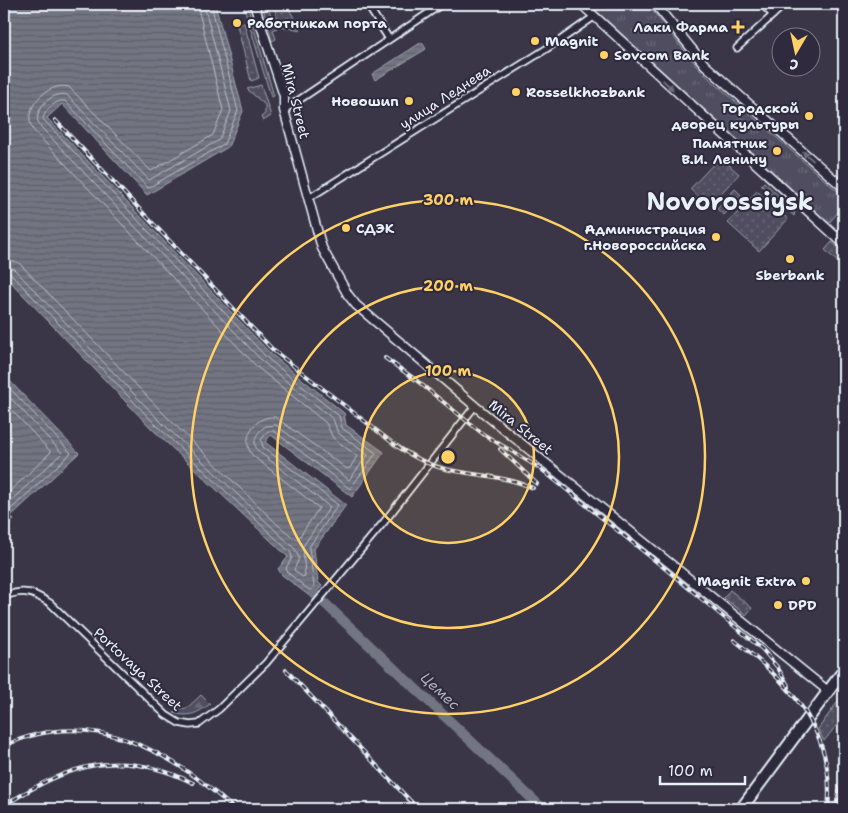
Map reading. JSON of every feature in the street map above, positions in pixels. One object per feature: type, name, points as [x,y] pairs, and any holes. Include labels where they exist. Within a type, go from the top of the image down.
[{"type":"highway","points":[[741,809],[844,670]]},
{"type":"street","name":"Mira Street","points":[[254,4],[284,96],[284,110],[322,248],[348,295],[475,406],[828,692]]},
{"type":"street","points":[[368,4],[389,39]]},
{"type":"street","points":[[284,110],[442,4]]},
{"type":"street","points":[[581,4],[844,244]]},
{"type":"street","points":[[655,4],[705,65],[844,188]]},
{"type":"street","points":[[762,4],[773,15]]},
{"type":"street","points":[[737,48],[785,4]]},
{"type":"street","name":"улица Леднева","points":[[309,198],[562,39],[595,16]]},
{"type":"street","points":[[837,237],[844,228]]},
{"type":"street","name":"Portovaya Street","points":[[4,596],[16,592],[33,592],[50,603],[166,716],[179,723],[199,724],[219,709],[266,663],[395,509],[475,406]]},
{"type":"green space","points":[[243,4],[247,4],[274,96],[271,97]]},
{"type":"green space","points":[[262,4],[266,4],[277,28],[273,30],[276,39],[272,41]]},
{"type":"green space","points":[[273,4],[286,4],[301,30],[280,26]]},
{"type":"green space","points":[[589,4],[647,4],[701,71],[844,197],[844,205],[829,223]]},
{"type":"green space","points":[[244,23],[259,78],[251,81],[237,25]]},
{"type":"green space","points":[[261,85],[271,116],[263,121],[261,117],[265,114],[265,105],[247,89]]},
{"type":"green space","points":[[720,157],[739,174],[709,206],[690,189]]},
{"type":"green space","points":[[764,182],[795,211],[794,216],[761,185]]},
{"type":"green space","points":[[735,189],[742,196],[724,215],[717,209]]},
{"type":"green space","points":[[757,191],[788,219],[759,251],[728,223]]},
{"type":"green space","points":[[832,242],[844,253],[844,268],[825,250]]},
{"type":"green space","points":[[730,590],[752,608],[746,615],[724,598]]},
{"type":"green space","points":[[844,693],[844,716],[824,741],[818,729]]},
{"type":"green space","points":[[201,695],[210,704],[189,715],[174,713],[179,707],[186,709]]},
{"type":"water","points":[[4,4],[215,4],[243,111],[228,147],[147,195],[62,104],[47,118],[271,354],[344,413],[346,425],[384,452],[352,497],[271,435],[265,442],[346,505],[314,549],[318,582],[322,586],[312,598],[282,575],[278,569],[288,557],[151,428],[4,275]]},
{"type":"water","points":[[422,42],[426,49],[375,80],[372,74]]},
{"type":"water","points":[[4,375],[79,453],[11,516],[14,520],[4,530]]},
{"type":"waterway","name":"Цемес","points":[[315,594],[543,809]]},
{"type":"railway","points":[[55,120],[273,350],[394,444],[435,466],[503,479],[533,488]]},
{"type":"railway","points":[[385,358],[416,380],[483,434],[541,469],[668,571],[762,649],[778,668],[789,687]]},
{"type":"railway","points":[[500,449],[537,484]]},
{"type":"railway","points":[[734,640],[774,674],[791,693],[817,733],[825,756],[829,781],[828,809]]},
{"type":"railway","points":[[286,670],[418,809]]},
{"type":"railway","points":[[4,746],[36,735],[67,730],[98,732],[127,740],[156,752],[183,768],[234,809]]},
{"type":"railway","points":[[4,806],[27,791],[50,780],[95,765],[118,763],[142,766],[167,772],[193,783]]},
{"type":"railway","points":[[835,809],[844,773]]},
{"type":"place","name":"Работникам порта","points":[[237,23]]},
{"type":"place","name":"Лаки Фарма","points":[[738,27]]},
{"type":"place","name":"Magnit","points":[[535,41]]},
{"type":"place","name":"Sovcom Bank","points":[[604,55]]},
{"type":"place","name":"Rosselkhozbank","points":[[516,92]]},
{"type":"place","name":"Новошип","points":[[409,101]]},
{"type":"place","name":"Городской дворец культуры","points":[[809,116]]},
{"type":"place","name":"Памятник В.И. Ленину","points":[[777,151]]},
{"type":"place","name":"СДЭК","points":[[346,228]]},
{"type":"place","name":"Администрация г.Новороссийска","points":[[716,237]]},
{"type":"place","name":"Sberbank","points":[[790,259]]},
{"type":"place","name":"Magnit Extra","points":[[806,581]]},
{"type":"place","name":"DPD","points":[[778,605]]},
{"type":"district","name":"Novorossiysk","points":[[730,202]]}]
